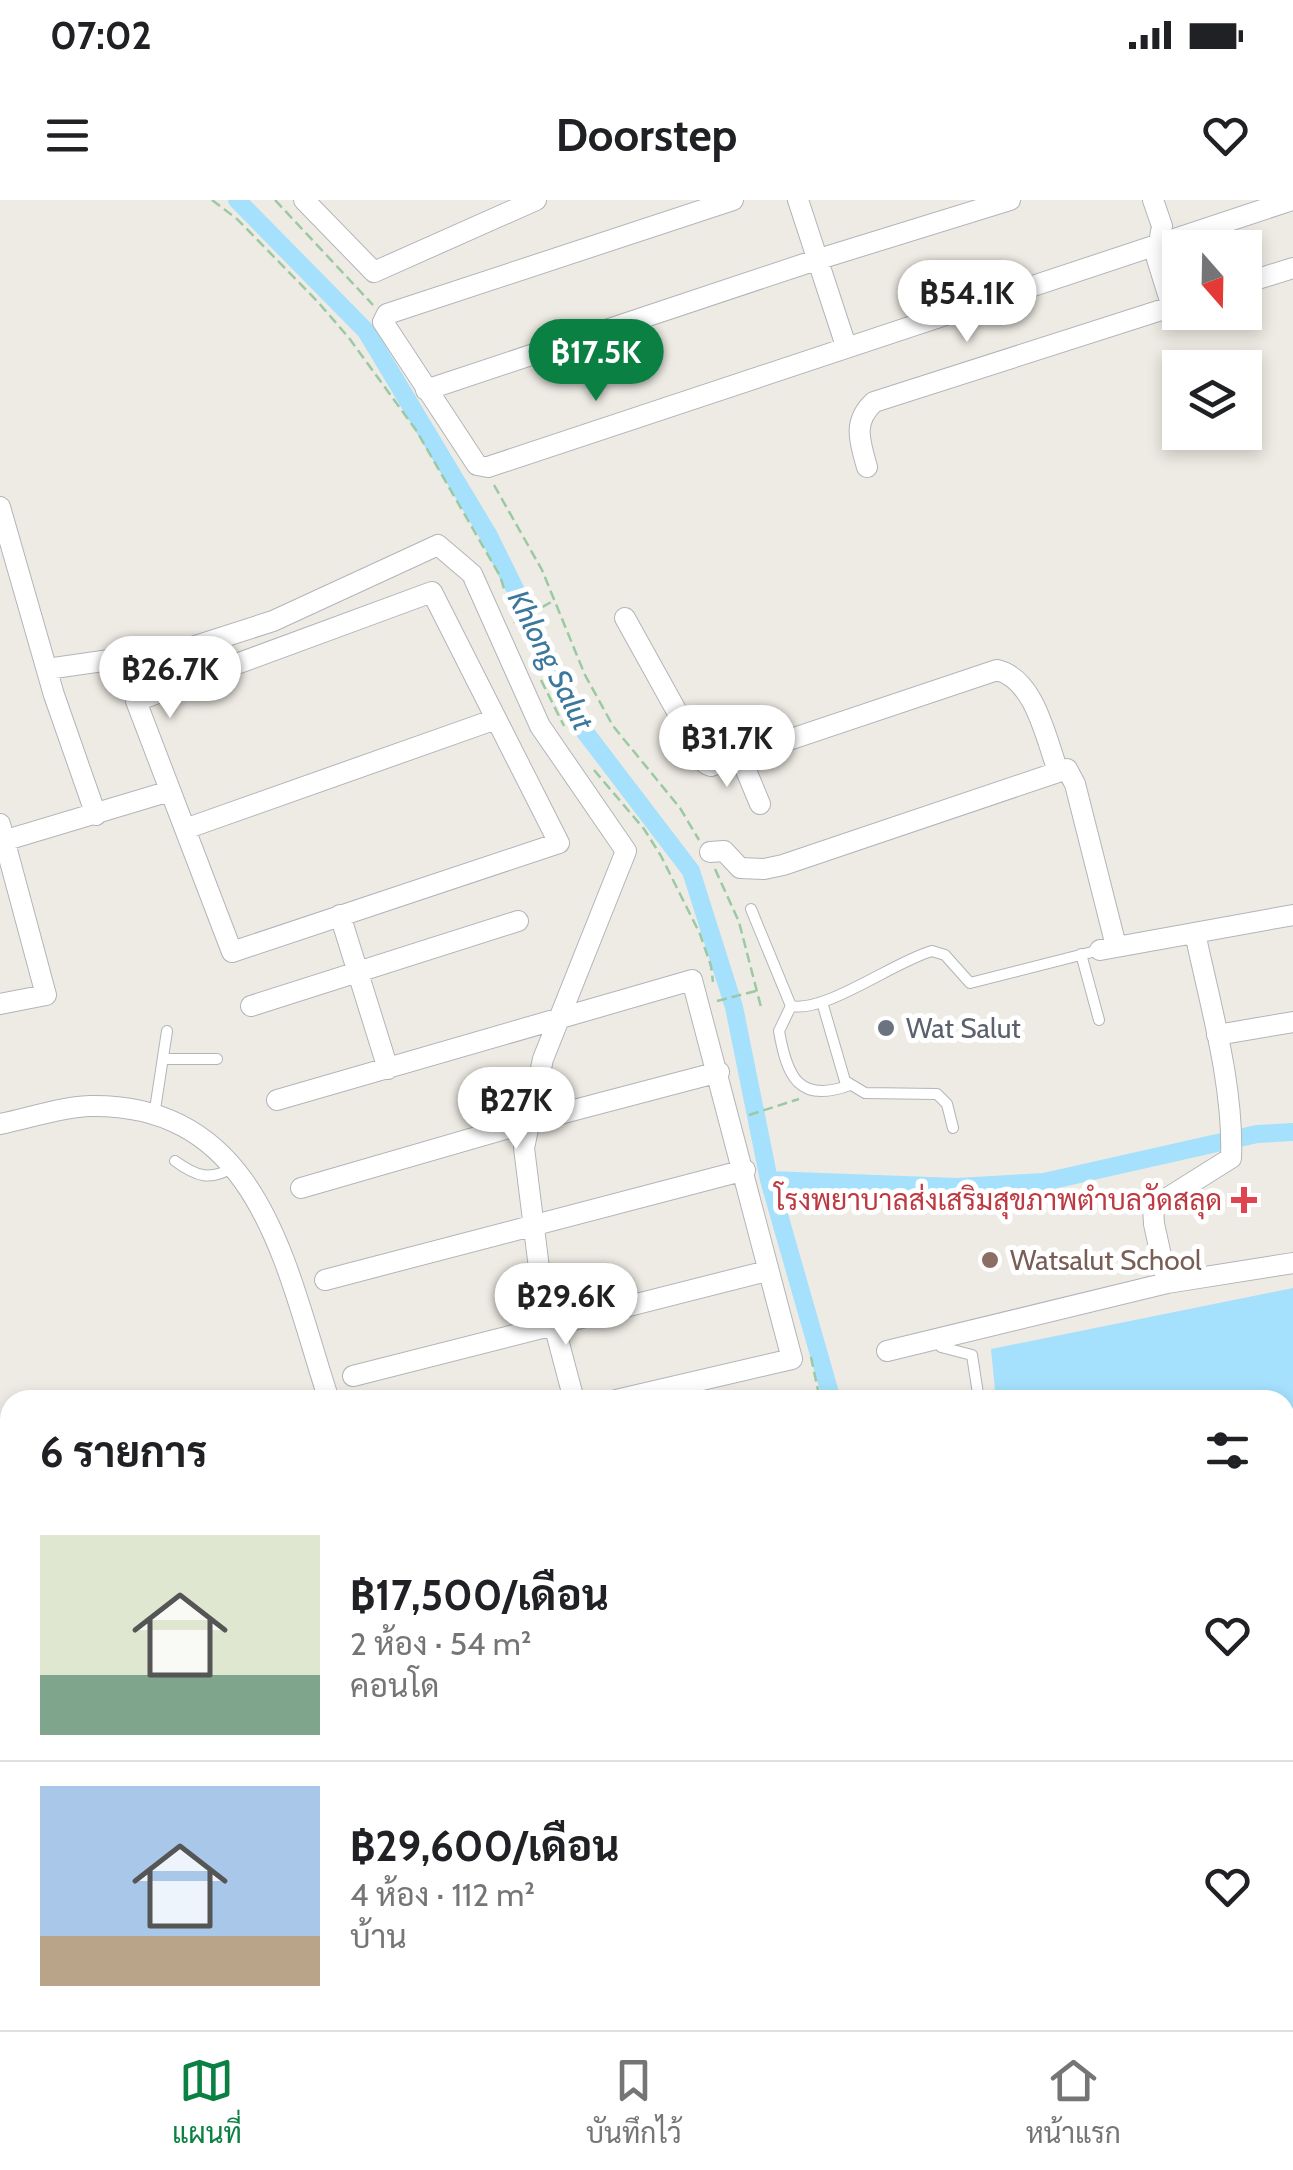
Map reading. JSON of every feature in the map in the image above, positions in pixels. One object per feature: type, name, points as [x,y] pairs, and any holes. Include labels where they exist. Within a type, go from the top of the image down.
[{"type":"street","points":[[304,200],[374,272],[536,200]]},
{"type":"street","points":[[734,200],[387,314],[384,325],[482,468],[1162,242]]},
{"type":"street","points":[[798,200],[846,346]]},
{"type":"street","points":[[426,390],[1010,200]]},
{"type":"street","points":[[1153,200],[1166,230]]},
{"type":"street","points":[[1198,230],[1292,200]]},
{"type":"street","points":[[1262,278],[1293,268]]},
{"type":"street","points":[[867,467],[858,432],[860,418],[874,402],[1162,309]]},
{"type":"street","points":[[0,507],[47,670],[96,815]]},
{"type":"street","points":[[47,670],[186,649],[274,622],[438,545],[472,574],[540,726],[626,851],[543,1059],[524,1148],[539,1268],[571,1390]]},
{"type":"street","points":[[432,592],[558,843],[232,952],[170,791],[136,701],[432,592]]},
{"type":"street","points":[[625,618],[703,761],[711,766],[997,670],[1009,673],[1021,684],[1036,711],[1058,771]]},
{"type":"street","points":[[185,829],[496,719]]},
{"type":"street","points":[[740,756],[760,804]]},
{"type":"street","points":[[708,854],[724,851],[740,868],[783,865],[1070,770],[1099,950],[1293,915]]},
{"type":"street","points":[[0,1004],[46,995],[1,836],[96,815],[170,791]]},
{"type":"street","points":[[340,915],[388,1069]]},
{"type":"street","points":[[251,1006],[518,922]]},
{"type":"street","points":[[1168,1283],[1153,1207],[1230,1158],[1229,1114],[1217,1036],[1195,933]]},
{"type":"street","points":[[277,1100],[692,980],[792,1359],[659,1390]]},
{"type":"street","points":[[1217,1036],[1293,1022]]},
{"type":"street","points":[[301,1188],[719,1072]]},
{"type":"street","points":[[0,1124],[88,1106],[132,1110],[180,1123],[218,1148],[248,1182],[275,1238],[326,1390]]},
{"type":"street","points":[[325,1280],[745,1170]]},
{"type":"street","points":[[887,1351],[1168,1283],[1293,1263]]},
{"type":"street","points":[[353,1376],[767,1271]]},
{"type":"lane","points":[[751,909],[791,1006],[779,1031],[791,1074],[816,1093],[850,1086]]},
{"type":"lane","points":[[791,1006],[822,1002],[932,951],[945,955],[970,983],[1099,950],[1099,1020]]},
{"type":"lane","points":[[822,1002],[842,1072],[850,1086],[865,1093],[936,1094],[947,1104],[953,1128]]},
{"type":"lane","points":[[154,1116],[168,1031]]},
{"type":"lane","points":[[163,1059],[217,1060]]},
{"type":"lane","points":[[175,1161],[205,1178],[234,1168]]},
{"type":"lane","points":[[935,1339],[941,1347],[972,1355],[977,1390]]},
{"type":"path","points":[[275,200],[378,312]]},
{"type":"path","points":[[491,478],[612,726],[677,804],[708,854],[739,922],[762,1011]]},
{"type":"path","points":[[515,622],[554,601]]},
{"type":"path","points":[[715,1002],[756,991]]},
{"type":"path","points":[[751,1115],[802,1098]]},
{"type":"water","points":[[1293,1288],[1293,1390],[995,1390],[991,1349]]},
{"type":"waterway","name":"Khlong Salut","points":[[237,200],[366,331],[489,536],[585,732],[691,871],[734,1007],[769,1180],[829,1390]]},
{"type":"waterway","points":[[769,1180],[957,1187],[1044,1182],[1257,1134],[1293,1132]]},
{"type":"place","name":"Wat Salut","points":[[886,1028]]},
{"type":"place","name":"โรงพยาบาลส่งเสริมสุขภาพตำบลวัดสลุด","points":[[1244,1200]]},
{"type":"place","name":"Watsalut School","points":[[990,1260]]}]
